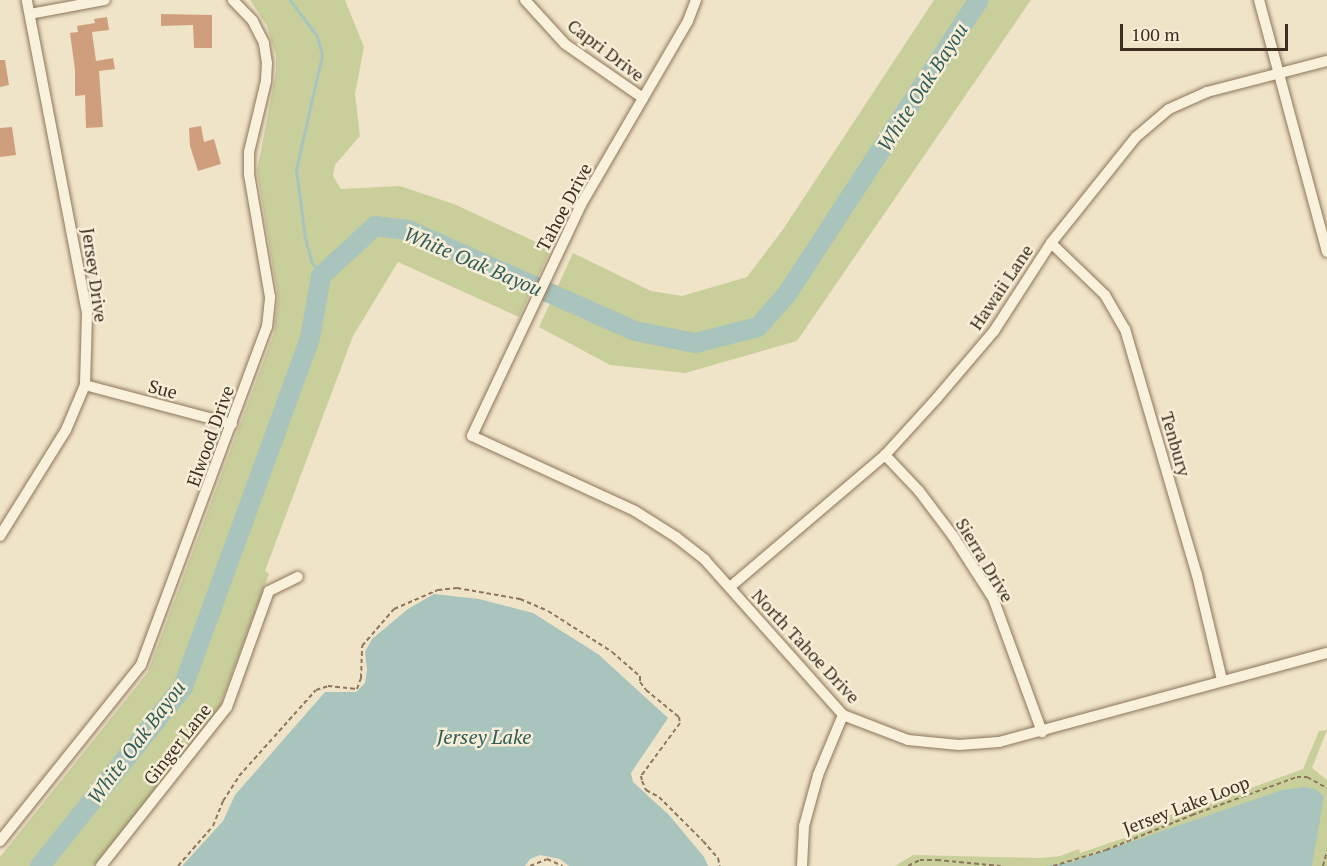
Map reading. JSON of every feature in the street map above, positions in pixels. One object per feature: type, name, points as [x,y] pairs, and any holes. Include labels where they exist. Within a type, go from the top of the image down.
[{"type":"street","name":"Jersey Drive","points":[[1,532],[66,430],[85,385],[87,313],[27,0]]},
{"type":"street","points":[[30,14],[105,0]]},
{"type":"street","name":"Elwood Drive","points":[[0,841],[141,665],[267,327],[270,297],[249,174],[249,152],[266,81],[267,63],[264,43],[253,21],[233,0]]},
{"type":"street","name":"Capri Drive","points":[[525,0],[565,44],[644,98]]},
{"type":"street","name":"Tahoe Drive","points":[[472,436],[581,205],[688,21],[696,0]]},
{"type":"street","points":[[1259,0],[1326,245]]},
{"type":"street","name":"Hawaii Lane","points":[[730,587],[885,455],[994,331],[1051,243],[1136,137],[1169,109],[1207,92],[1327,62]]},
{"type":"street","name":"Tenbury","points":[[1051,243],[1105,295],[1125,330],[1197,575],[1222,680]]},
{"type":"street","name":"Sue","points":[[85,385],[232,424]]},
{"type":"street","name":"North Tahoe Drive","points":[[472,436],[635,511],[705,560],[843,715],[908,740],[959,745],[999,742],[1327,653]]},
{"type":"street","name":"Sierra Drive","points":[[885,455],[919,491],[953,536],[993,598],[1042,732]]},
{"type":"street","name":"Ginger Lane","points":[[101,866],[216,724],[227,707],[269,591],[298,577]]},
{"type":"street","points":[[802,866],[804,826],[818,775],[843,715]]},
{"type":"path","points":[[178,866],[213,826],[223,801],[239,776],[316,690],[328,686],[357,689],[361,678],[362,646],[394,609],[438,590],[457,588],[520,598],[548,611],[612,652],[640,676],[640,682],[646,690],[679,717],[680,723],[641,776],[642,781],[646,790],[659,797],[703,841],[718,858],[720,866]]},
{"type":"path","name":"Jersey Lake Loop","points":[[1053,866],[1106,850],[1192,815],[1297,777],[1307,777],[1327,788]]},
{"type":"path","points":[[1323,866],[1327,851]]},
{"type":"path","points":[[530,866],[548,859],[564,866]]},
{"type":"path","points":[[908,866],[920,861],[937,860],[1001,866]]},
{"type":"green space","points":[[250,0],[345,0],[364,47],[355,94],[360,136],[335,165],[333,176],[341,189],[400,186],[454,204],[551,249],[519,317],[398,262],[353,336],[265,571],[269,574],[218,711],[94,866],[0,866],[0,857],[148,672],[274,333],[278,297],[257,171],[276,72],[276,56],[267,26]]},
{"type":"green space","points":[[934,0],[1031,0],[797,341],[685,373],[610,365],[539,327],[573,253],[651,291],[682,296],[747,277],[784,228]]},
{"type":"green space","points":[[1327,730],[1312,768],[1327,780],[1327,866],[895,866],[913,855],[1040,858],[1060,856],[1079,849],[1080,853],[1139,833],[1137,824],[1199,807],[1303,769],[1319,731]]},
{"type":"water","name":"Jersey Lake","points":[[434,594],[479,599],[533,613],[598,654],[668,718],[631,773],[633,782],[669,815],[704,857],[708,866],[569,866],[560,859],[540,855],[530,859],[525,866],[182,866],[223,821],[235,795],[325,692],[356,692],[365,683],[367,670],[365,652],[372,639],[408,609]]},
{"type":"water","points":[[1304,787],[1315,789],[1324,796],[1312,866],[1046,866],[1072,862],[1282,790]]},
{"type":"building","points":[[161,14],[212,15],[212,48],[194,48],[193,25],[161,26]]},
{"type":"building","points":[[107,17],[109,30],[92,32],[96,61],[113,58],[115,69],[99,71],[103,127],[86,128],[85,95],[75,96],[75,70],[70,33],[78,32],[77,26],[95,23],[94,19]]},
{"type":"building","points":[[0,60],[5,60],[9,85],[0,87]]},
{"type":"building","points":[[201,126],[204,142],[214,139],[221,164],[198,171],[190,146],[189,128]]},
{"type":"building","points":[[12,127],[16,155],[0,157],[0,128]]},
{"type":"waterway","points":[[290,0],[317,36],[322,55],[296,169],[305,238],[311,261],[321,276]]},
{"type":"waterway","name":"White Oak Bayou","points":[[40,866],[183,687],[310,338],[321,276],[375,226],[408,230],[635,331],[695,343],[758,327],[787,294],[979,0]]}]
